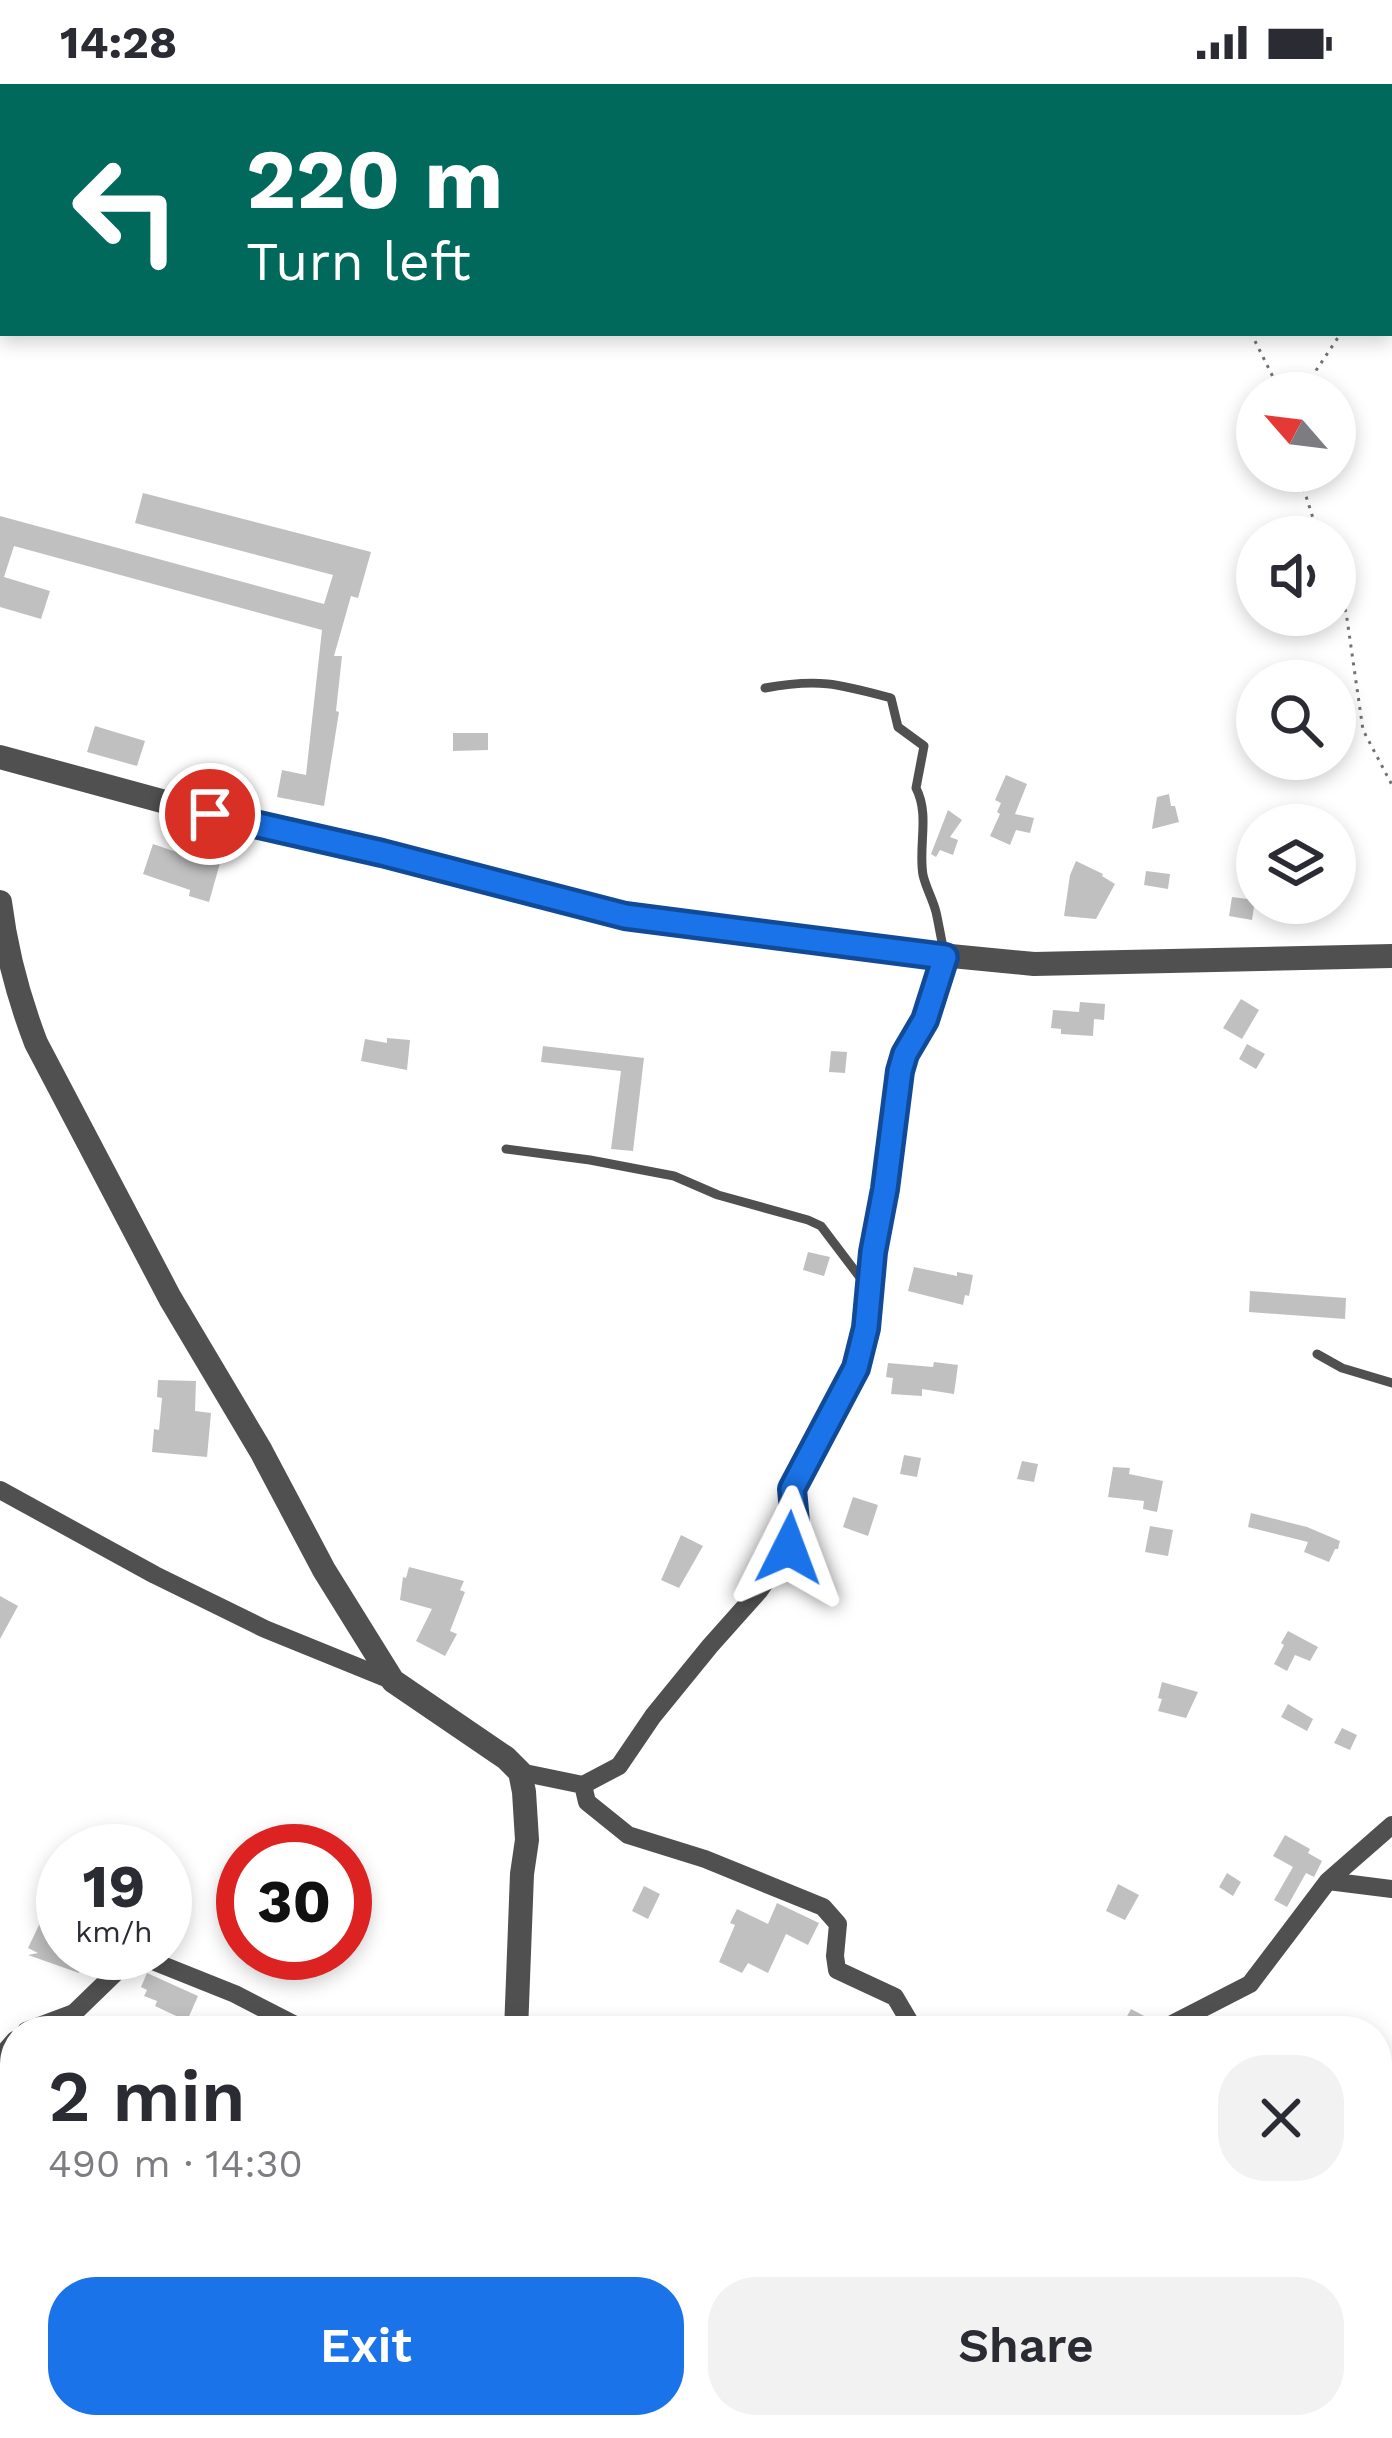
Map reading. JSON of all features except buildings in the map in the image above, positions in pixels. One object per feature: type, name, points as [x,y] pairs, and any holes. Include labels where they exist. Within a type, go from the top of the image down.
[{"type":"street","points":[[0,758],[250,825],[382,853],[625,916],[1034,964],[1392,956]]},
{"type":"street","points":[[0,902],[5,946],[36,1043],[170,1298],[262,1451],[316,1556],[394,1681]]},
{"type":"street","points":[[2,1496],[265,1629],[394,1681],[520,1772],[584,1785],[619,1766],[653,1716],[759,1591],[789,1548],[795,1522],[792,1489],[856,1368],[866,1328],[900,1071],[925,1020],[945,957]]},
{"type":"street","points":[[516,2016],[527,1840],[520,1772]]},
{"type":"street","points":[[584,1785],[587,1802],[628,1835],[823,1906],[838,1924],[837,1970],[895,1996],[906,2016]]},
{"type":"street","points":[[1188,2016],[1250,1984],[1328,1881],[1392,1825]]},
{"type":"street","points":[[1328,1881],[1392,1889]]},
{"type":"street","points":[[63,2016],[74,2013],[135,1954],[278,2016]]},
{"type":"lane","points":[[765,688],[831,682],[891,698],[898,728],[924,746],[916,788],[922,800],[920,852],[945,957]]},
{"type":"lane","points":[[506,1150],[674,1176],[718,1195],[808,1220],[820,1226],[868,1288]]},
{"type":"lane","points":[[1317,1354],[1392,1383]]},
{"type":"path","points":[[1252,336],[1270,372]]},
{"type":"path","points":[[1315,372],[1339,336]]},
{"type":"path","points":[[1350,636],[1364,730],[1392,785]]},
{"type":"route","points":[[210,814],[625,916],[945,957],[925,1020],[900,1071],[866,1328],[856,1368],[792,1489],[795,1522],[789,1548]]}]
